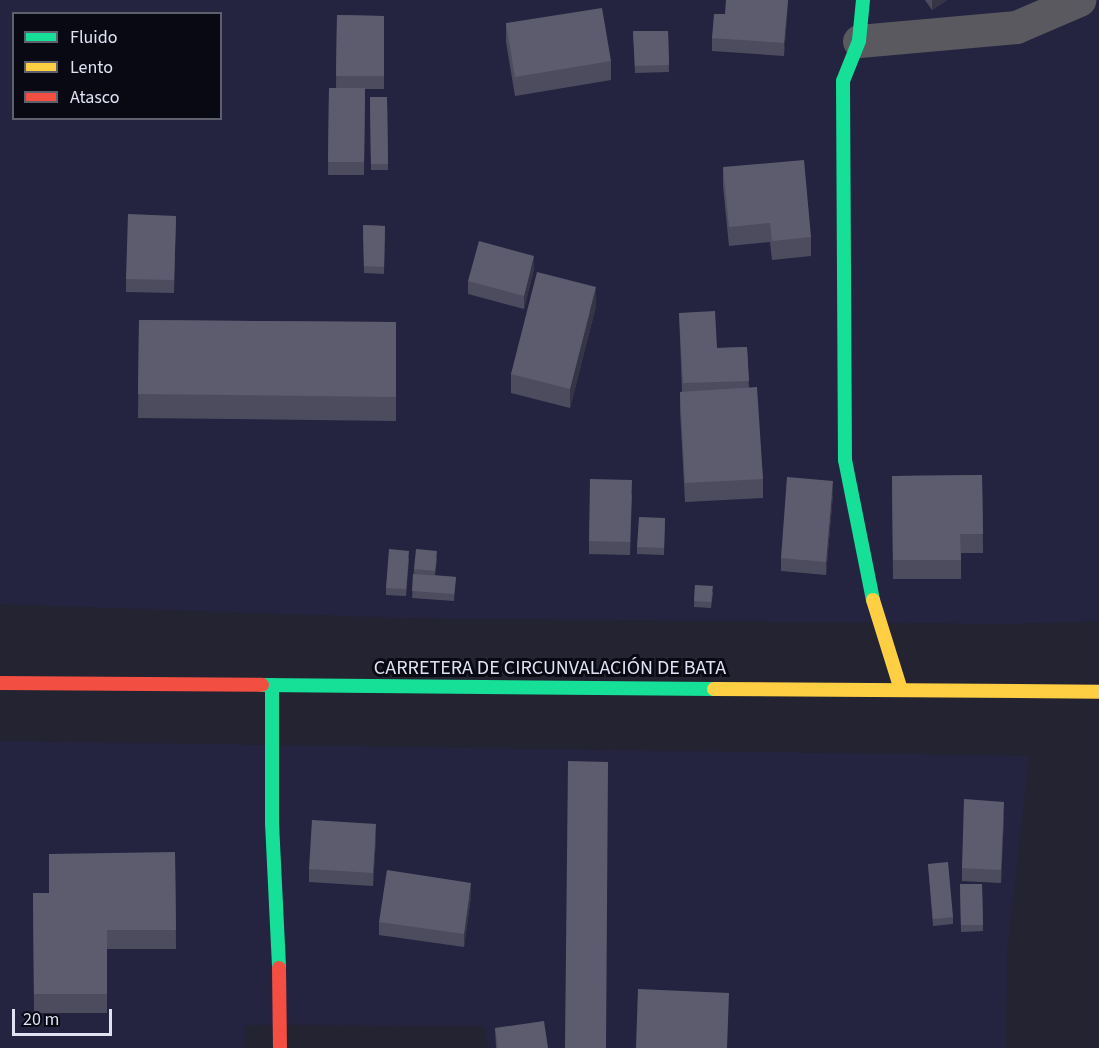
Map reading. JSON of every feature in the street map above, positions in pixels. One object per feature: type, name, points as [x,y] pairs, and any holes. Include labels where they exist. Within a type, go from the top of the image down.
[{"type":"main road","points":[[863,0],[859,41],[843,81],[845,460],[873,602],[901,690]]},
{"type":"main road","name":"CARRETERA DE CIRCUNVALACIÓN DE BATA","points":[[0,683],[1099,692]]},
{"type":"main road","points":[[272,685],[272,823],[278,901],[280,1048]]},
{"type":"street","points":[[859,41],[1016,27],[1079,0]]},
{"type":"shaded area","points":[[0,0],[1099,0],[1099,621],[1006,624],[401,618],[0,604]]},
{"type":"shaded area","points":[[0,741],[1029,756],[1007,953],[1006,1048],[488,1048],[484,1026],[245,1025],[244,1048],[0,1048]]},
{"type":"building","points":[[726,0],[788,0],[784,43],[712,38],[714,14],[725,14]]},
{"type":"building","points":[[602,8],[611,61],[515,77],[506,23]]},
{"type":"building","points":[[337,15],[384,16],[384,76],[336,76]]},
{"type":"building","points":[[633,31],[668,31],[669,65],[635,66]]},
{"type":"building","points":[[329,88],[365,88],[364,162],[328,162]]},
{"type":"building","points":[[370,97],[387,97],[388,164],[371,164]]},
{"type":"building","points":[[804,160],[811,237],[772,241],[770,223],[729,227],[723,167]]},
{"type":"building","points":[[128,214],[176,216],[174,280],[126,279]]},
{"type":"building","points":[[363,225],[385,226],[384,267],[364,266]]},
{"type":"building","points":[[479,241],[534,256],[524,296],[468,281]]},
{"type":"building","points":[[537,272],[596,287],[570,389],[511,374]]},
{"type":"building","points":[[715,311],[717,348],[747,347],[749,381],[683,383],[679,313]]},
{"type":"building","points":[[139,320],[396,322],[396,397],[138,394]]},
{"type":"building","points":[[757,387],[763,479],[685,483],[680,392]]},
{"type":"building","points":[[982,475],[983,534],[960,534],[961,560],[893,560],[892,476]]},
{"type":"building","points":[[787,477],[833,481],[826,562],[781,558]]},
{"type":"building","points":[[590,479],[632,480],[630,542],[589,541]]},
{"type":"building","points":[[639,517],[665,518],[664,548],[637,547]]},
{"type":"building","points":[[389,549],[409,551],[406,589],[386,588]]},
{"type":"building","points":[[416,549],[437,551],[435,571],[414,569]]},
{"type":"building","points":[[413,574],[456,577],[454,594],[412,591]]},
{"type":"building","points":[[695,585],[713,586],[711,602],[694,601]]},
{"type":"building","points":[[568,761],[608,762],[606,1048],[565,1048]]},
{"type":"building","points":[[964,799],[1004,802],[1001,870],[962,868]]},
{"type":"building","points":[[312,820],[376,824],[373,873],[309,869]]},
{"type":"building","points":[[175,852],[176,930],[107,930],[107,994],[34,994],[33,893],[49,893],[49,854]]},
{"type":"building","points":[[948,862],[953,917],[933,919],[928,864]]},
{"type":"building","points":[[387,870],[471,883],[464,934],[379,922]]},
{"type":"building","points":[[960,884],[982,884],[983,925],[961,925]]},
{"type":"building","points":[[638,989],[729,993],[727,1048],[636,1048]]},
{"type":"building","points":[[544,1021],[548,1048],[498,1048],[495,1028]]},
{"type":"traffic: fast","points":[[863,0],[859,41],[843,81],[845,460],[873,600]]},
{"type":"traffic: fast","points":[[262,685],[714,689]]},
{"type":"traffic: fast","points":[[272,685],[272,823],[279,968]]},
{"type":"traffic: slow","points":[[873,600],[901,690]]},
{"type":"traffic: slow","points":[[714,689],[1099,692]]},
{"type":"traffic: jam","points":[[0,683],[262,685]]},
{"type":"traffic: jam","points":[[279,968],[280,1048]]}]
